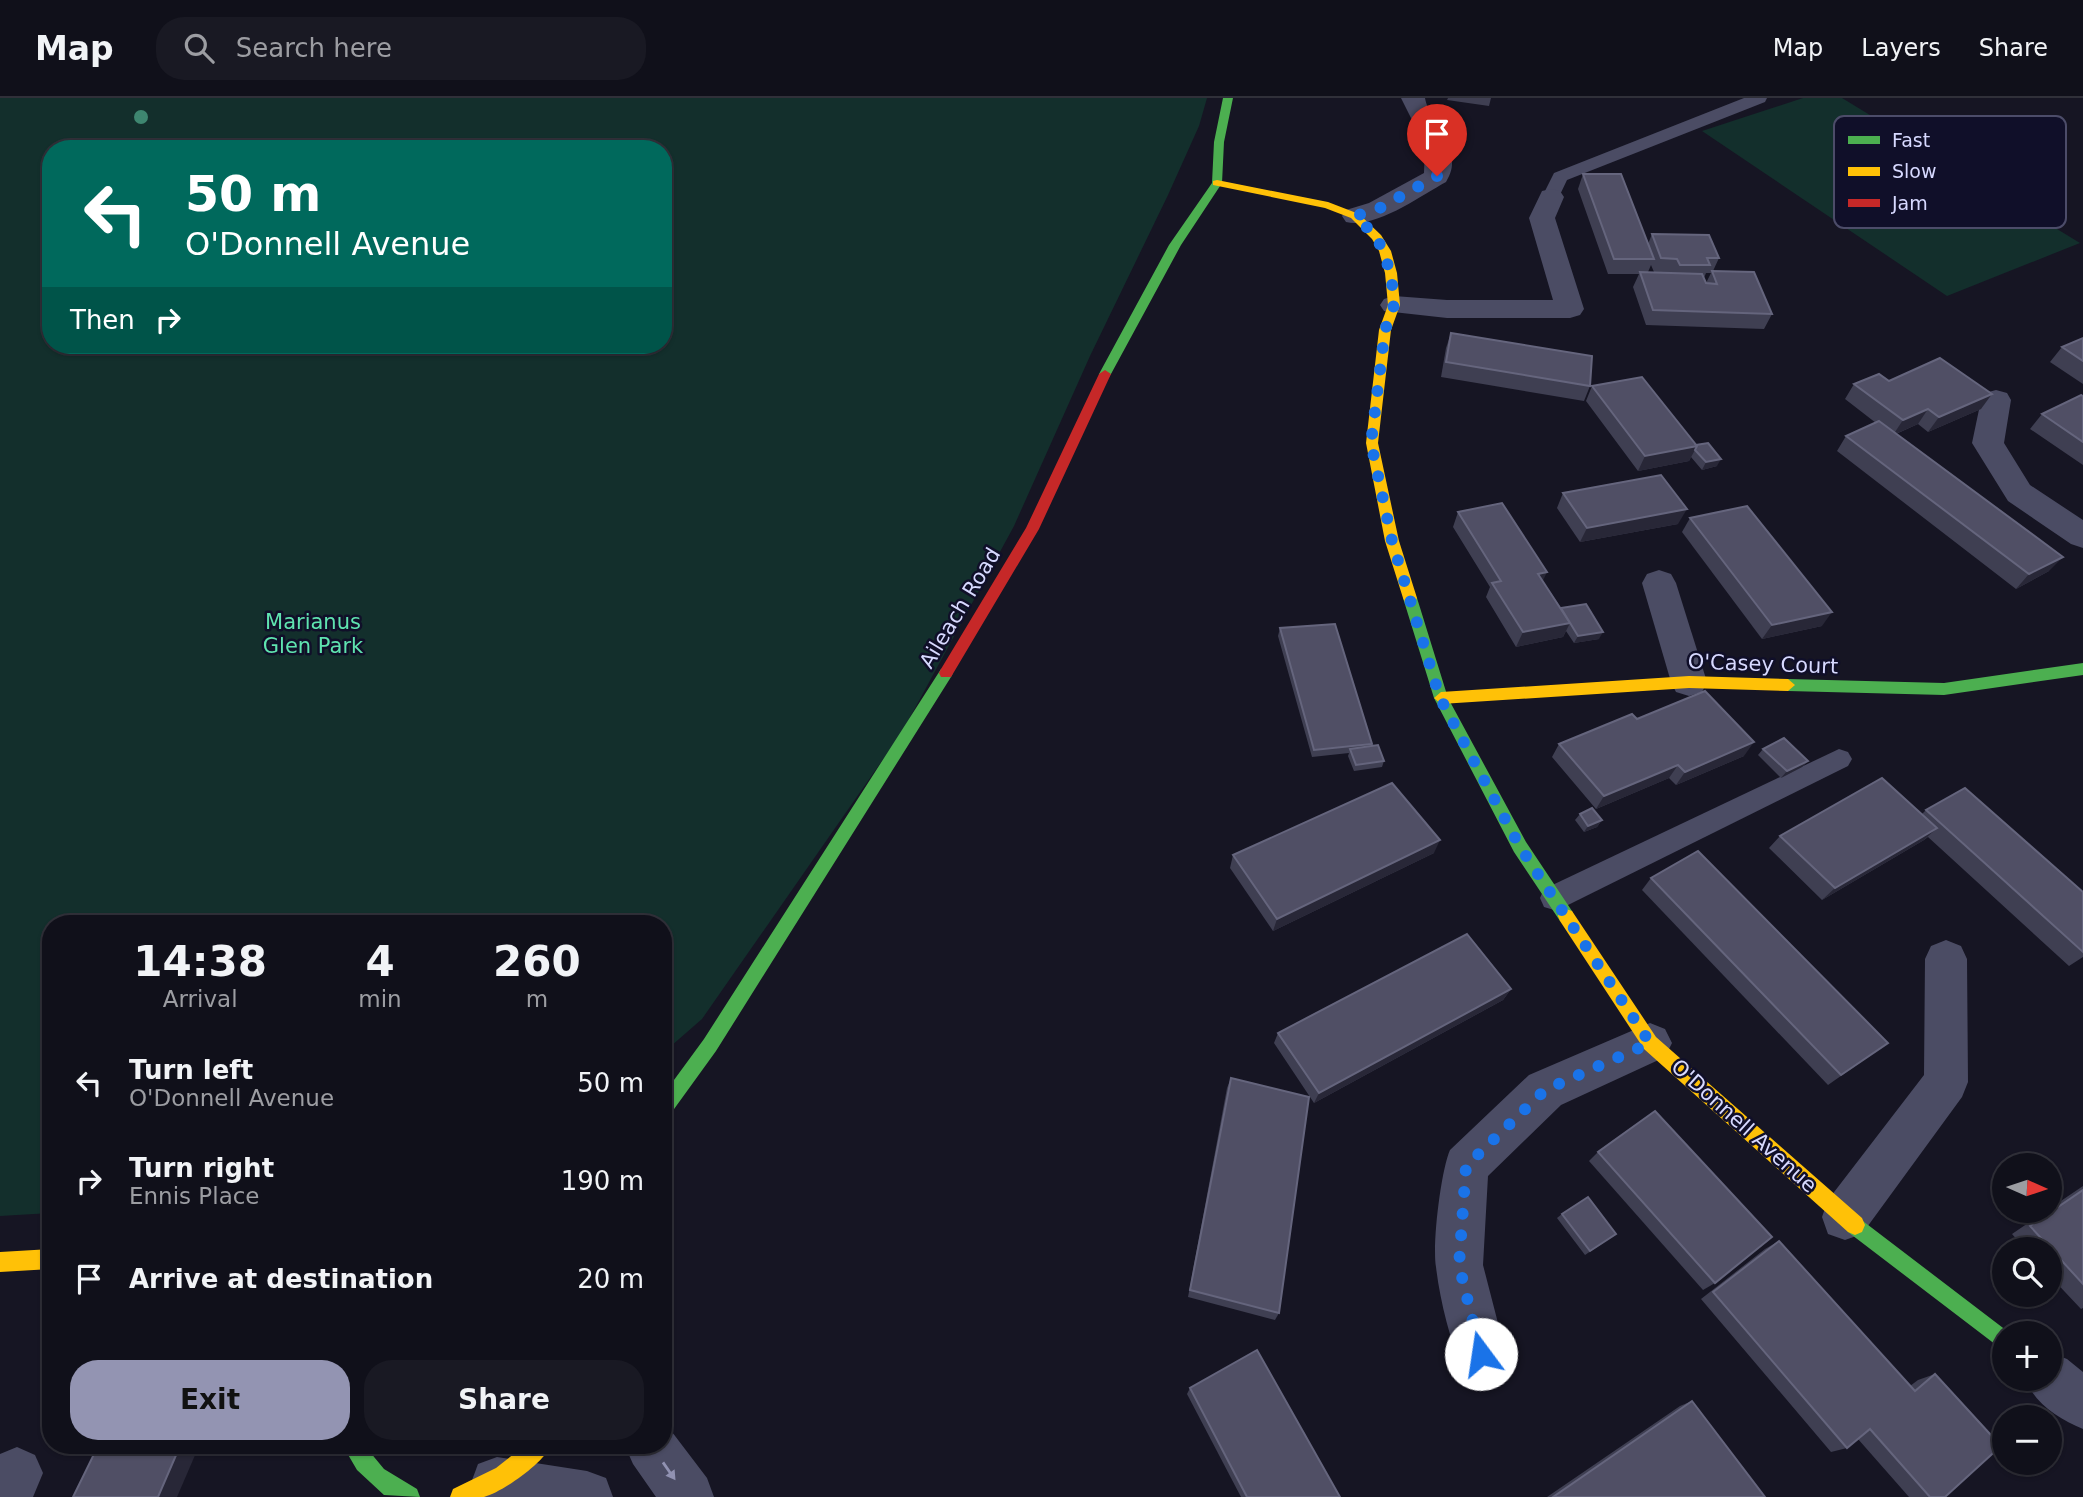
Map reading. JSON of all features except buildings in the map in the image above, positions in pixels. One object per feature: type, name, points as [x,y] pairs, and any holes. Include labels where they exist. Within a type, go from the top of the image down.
[{"type":"street","points":[[1217,183],[1219,142],[1228,98]]},
{"type":"street","points":[[1355,216],[1378,209],[1437,176],[1438,146],[1413,98]]},
{"type":"street","name":"O'Donnell Avenue","points":[[1217,183],[1328,205],[1355,216],[1377,237],[1385,251],[1391,273],[1394,305],[1385,330],[1371,443],[1392,541],[1440,698],[1520,847],[1650,1043],[1845,1217],[1992,1332]]},
{"type":"street","name":"Aileach Road","points":[[672,1098],[710,1045],[917,722],[1032,529],[1121,342],[1175,245],[1217,183]]},
{"type":"street","points":[[1394,305],[1447,309],[1570,309],[1542,218],[1550,197]]},
{"type":"street","points":[[1996,400],[1987,443],[2019,493],[2083,536]]},
{"type":"street","points":[[1659,583],[1689,682]]},
{"type":"street","name":"O'Casey Court","points":[[1440,698],[1689,682],[1944,690],[2083,668]]},
{"type":"street","points":[[1845,1217],[1946,1082],[1946,959]]},
{"type":"street","points":[[1481,1354],[1459,1265],[1466,1166],[1545,1090],[1650,1043]]},
{"type":"street","points":[[0,1262],[42,1260]]},
{"type":"street","points":[[2062,1387],[2083,1404]]},
{"type":"street","points":[[479,1490],[519,1468],[532,1454]]},
{"type":"street","points":[[657,1454],[688,1497]]},
{"type":"street","points":[[357,1460],[384,1486],[410,1497]]},
{"type":"street","points":[[479,1490],[587,1497]]},
{"type":"lane","points":[[1550,197],[1560,177],[1759,98]]},
{"type":"lane","points":[[1554,898],[1839,759]]},
{"type":"green space","name":"Marianus Glen Park","points":[[0,98],[1207,98],[1199,126],[1168,195],[1090,356],[1014,526],[902,732],[702,1019],[672,1045],[672,915],[42,915],[42,1214],[0,1216]]},
{"type":"green space","points":[[1803,98],[1842,98],[1872,116],[1834,116],[1834,220],[1702,131]]},
{"type":"green space","points":[[1846,228],[2055,228],[2080,243],[1947,296]]},
{"type":"traffic: fast","points":[[1105,374],[1175,245],[1217,183],[1219,142],[1228,98]]},
{"type":"traffic: fast","points":[[1410,598],[1441,698],[1520,847],[1566,916]]},
{"type":"traffic: fast","points":[[1788,685],[1944,689],[2083,669]]},
{"type":"traffic: fast","points":[[672,1098],[710,1045],[946,673]]},
{"type":"traffic: fast","points":[[1855,1225],[1992,1332]]},
{"type":"traffic: fast","points":[[359,1454],[377,1476],[409,1497]]},
{"type":"traffic: slow","points":[[1217,183],[1328,205],[1355,216],[1377,237],[1385,251],[1391,273],[1394,305],[1385,330],[1372,443],[1392,541],[1410,598]]},
{"type":"traffic: slow","points":[[1441,698],[1689,682],[1788,685]]},
{"type":"traffic: slow","points":[[1566,916],[1650,1043],[1855,1225]]},
{"type":"traffic: slow","points":[[0,1262],[42,1260]]},
{"type":"traffic: slow","points":[[461,1497],[504,1476],[530,1454]]},
{"type":"traffic: jam","points":[[946,673],[1032,529],[1105,374]]},
{"type":"route","points":[[1437,176],[1378,209],[1355,216],[1377,237],[1385,251],[1391,273],[1394,305],[1385,330],[1371,443],[1392,541],[1440,698],[1520,847],[1650,1043],[1545,1090],[1466,1166],[1459,1265],[1481,1354]]}]
